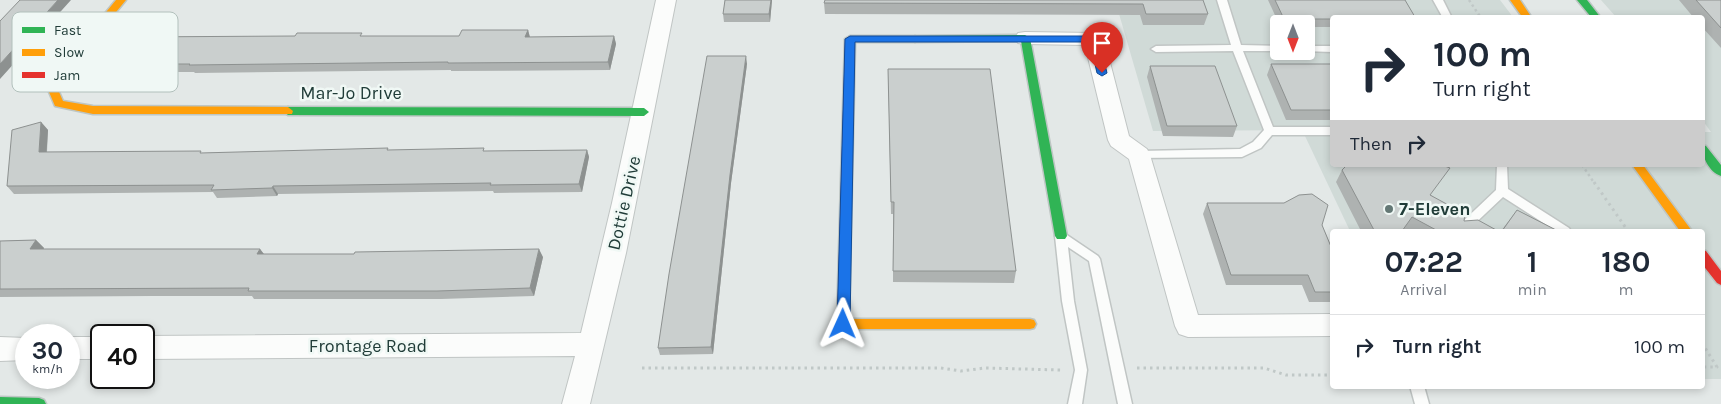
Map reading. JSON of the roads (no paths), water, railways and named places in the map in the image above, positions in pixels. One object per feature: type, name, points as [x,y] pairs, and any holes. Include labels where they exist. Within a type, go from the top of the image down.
[{"type":"street","name":"Mar-Jo Drive","points":[[112,12],[122,0]]},
{"type":"street","name":"Dottie Drive","points":[[576,404],[592,344],[644,112],[666,0]]},
{"type":"street","points":[[1514,0],[1526,15]]},
{"type":"street","points":[[1582,0],[1594,15]]},
{"type":"street","points":[[1025,38],[1061,236]]},
{"type":"street","points":[[1030,324],[843,324],[850,39],[1094,39],[1119,140],[1139,155],[1188,326],[1330,325]]},
{"type":"street","name":"Mar-Jo Drive","points":[[54,92],[59,104],[93,110],[644,112]]},
{"type":"street","points":[[1705,153],[1721,172]]},
{"type":"street","points":[[1638,167],[1685,229]]},
{"type":"street","points":[[1705,258],[1721,280]]},
{"type":"street","name":"Frontage Road","points":[[155,348],[592,344]]},
{"type":"street","points":[[0,349],[15,349]]},
{"type":"street","points":[[0,403],[39,404]]},
{"type":"lane","points":[[1222,0],[1270,131]]},
{"type":"lane","points":[[1438,0],[1446,15]]},
{"type":"lane","points":[[1156,50],[1270,48]]},
{"type":"lane","points":[[1315,49],[1330,49]]},
{"type":"lane","points":[[1139,155],[1242,153],[1257,145],[1270,131],[1330,131]]},
{"type":"lane","points":[[1468,229],[1502,191],[1502,167]]},
{"type":"lane","points":[[1502,191],[1562,229]]},
{"type":"lane","points":[[1061,236],[1094,259],[1125,404]]},
{"type":"lane","points":[[1061,236],[1068,301],[1081,370],[1075,404]]},
{"type":"lane","points":[[1418,389],[1422,404]]},
{"type":"place","name":"7-Eleven","points":[[1389,209]]}]
